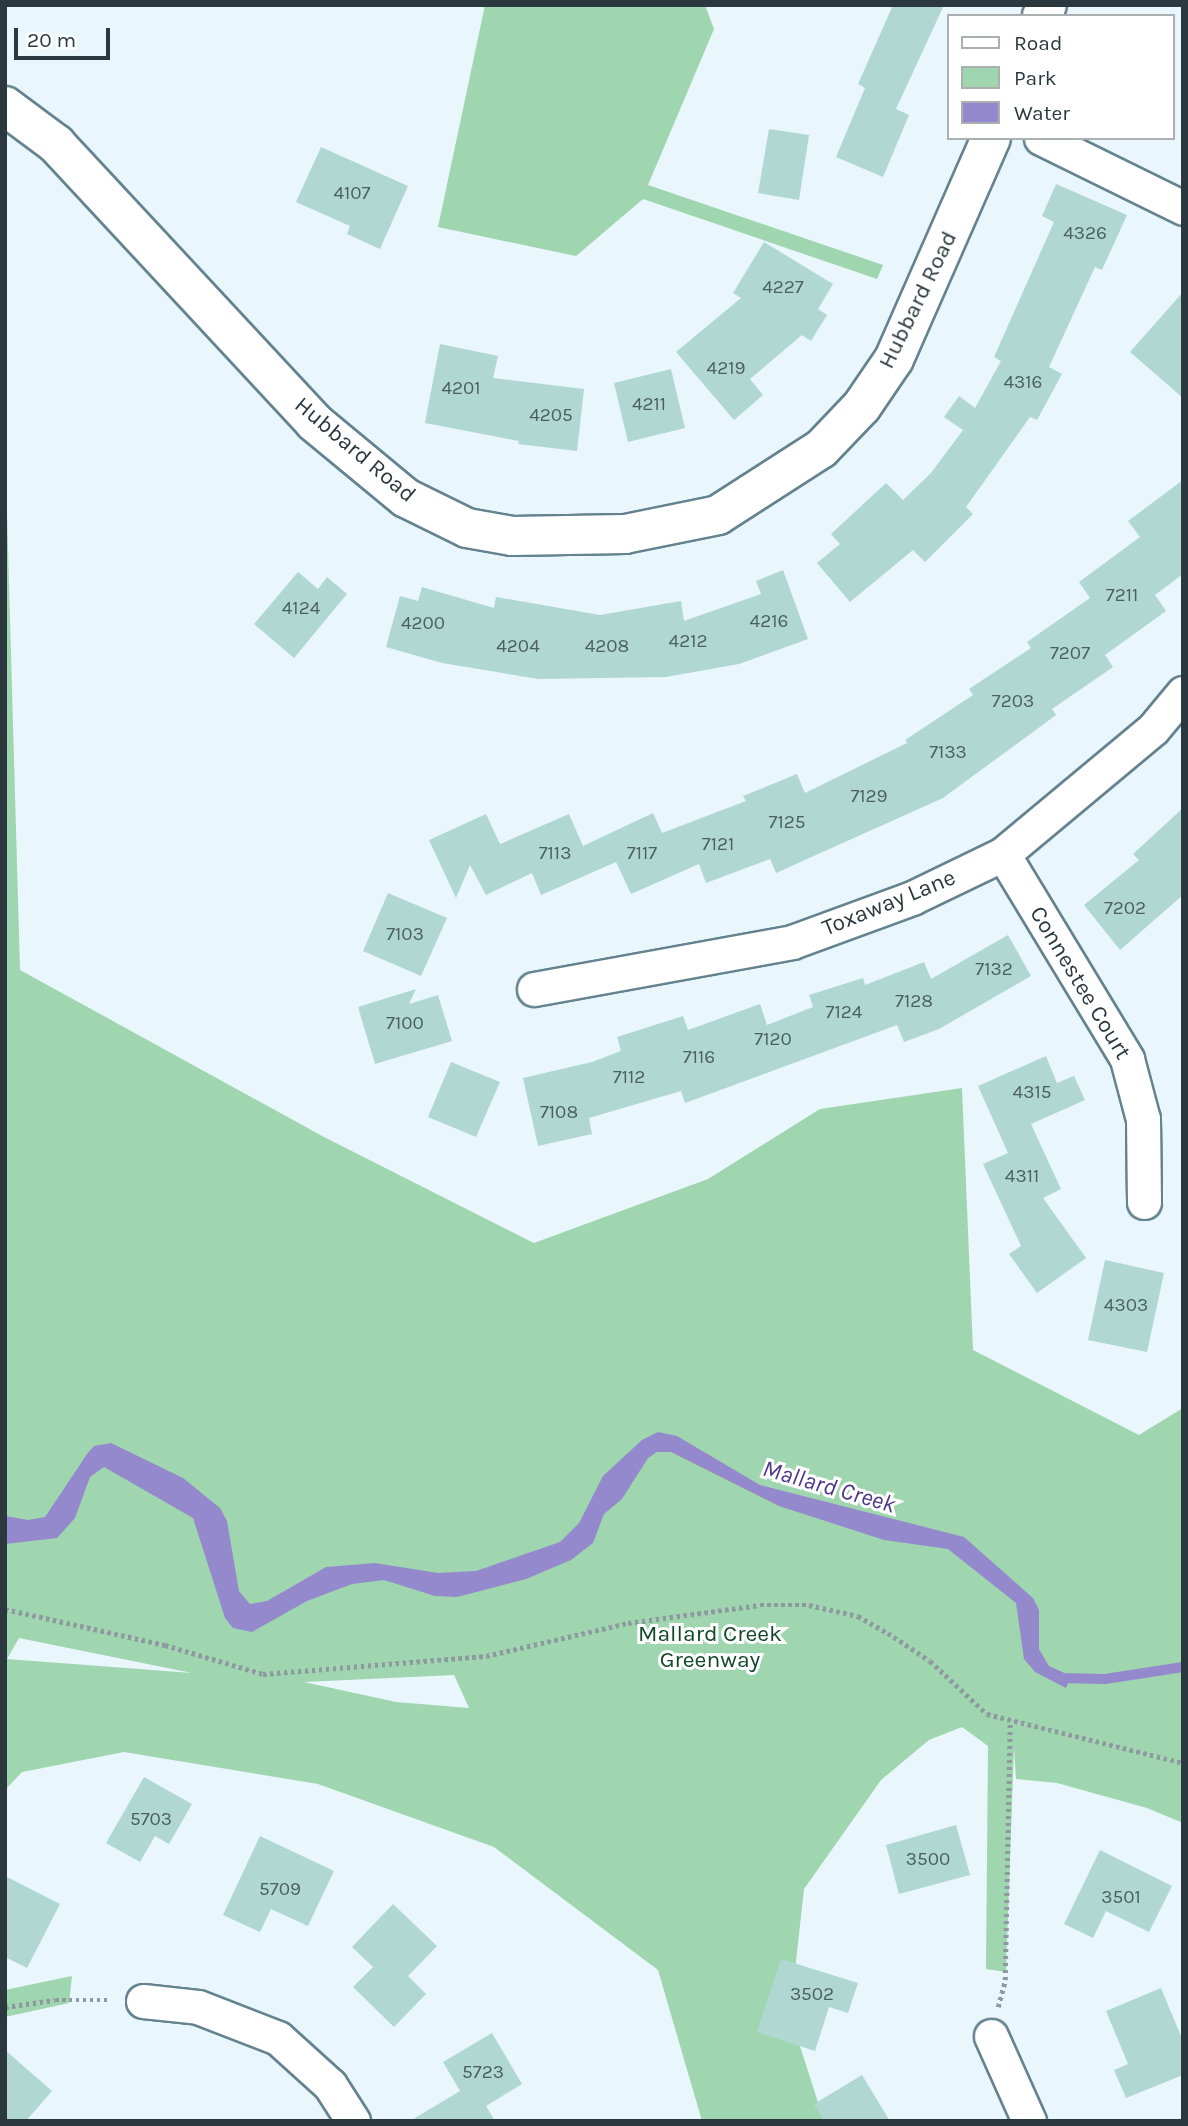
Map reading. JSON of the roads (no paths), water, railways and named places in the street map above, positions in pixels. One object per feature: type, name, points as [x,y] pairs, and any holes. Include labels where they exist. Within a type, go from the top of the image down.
[{"type":"main road","name":"Hubbard Road","points":[[5,106],[56,144],[314,422],[406,498],[467,528],[512,536],[625,534],[718,516],[821,449],[862,406],[894,359],[990,140]]},
{"type":"street","points":[[1045,140],[1183,208]]},
{"type":"street","name":"Toxaway Lane","points":[[534,989],[792,942],[912,898],[1003,854],[1153,729],[1183,693]]},
{"type":"street","name":"Connestee Court","points":[[1003,854],[1128,1059],[1143,1119],[1144,1202]]},
{"type":"street","points":[[143,2001],[198,2007],[278,2038],[330,2085],[353,2121]]},
{"type":"street","points":[[991,2036],[1029,2121]]},
{"type":"water","points":[[658,1432],[677,1436],[760,1485],[964,1537],[1033,1598],[1039,1610],[1039,1649],[1049,1666],[1071,1676],[1066,1688],[1035,1672],[1024,1659],[1016,1603],[948,1549],[884,1540],[779,1506],[671,1452],[657,1452],[648,1458],[622,1499],[604,1514],[593,1543],[571,1560],[526,1579],[457,1597],[435,1596],[384,1580],[352,1584],[307,1601],[252,1632],[233,1628],[225,1618],[193,1518],[104,1467],[90,1477],[75,1518],[57,1538],[5,1544],[5,1516],[28,1520],[45,1517],[94,1446],[111,1443],[183,1478],[220,1508],[227,1521],[239,1591],[250,1604],[267,1601],[326,1567],[375,1563],[438,1573],[476,1571],[560,1542],[579,1523],[603,1476],[642,1440]]},
{"type":"waterway","name":"Mallard Creek","points":[[1059,1678],[1105,1679],[1183,1667]]},
{"type":"park label","name":"Mallard Creek Greenway","points":[[710,1647]]}]
